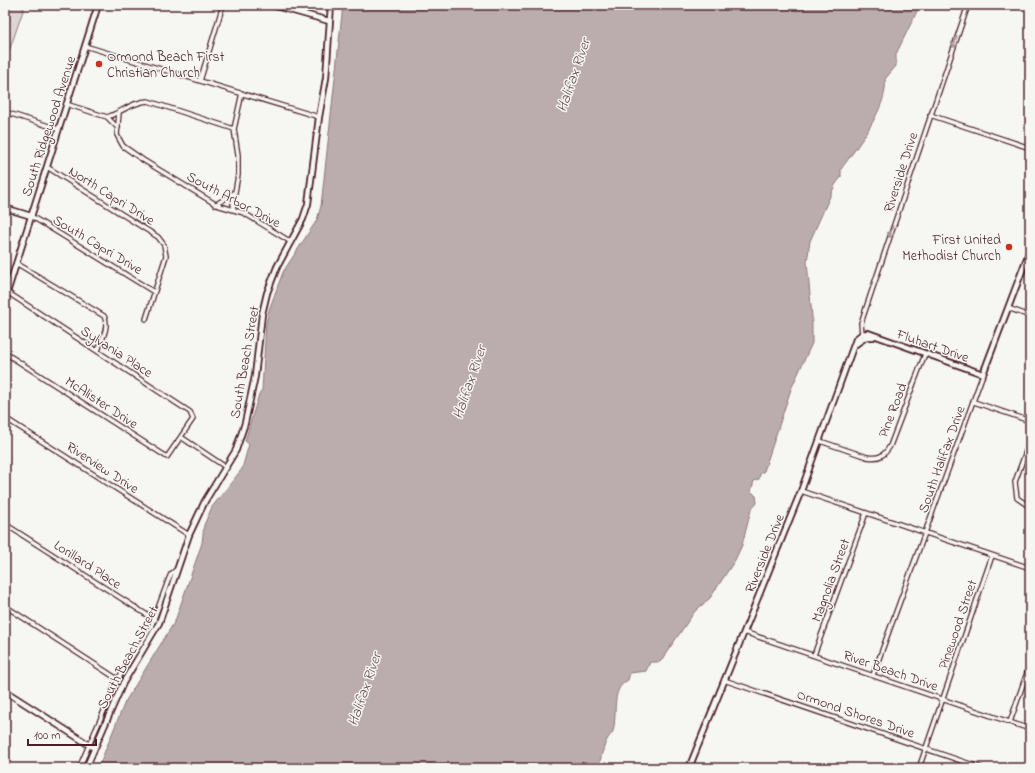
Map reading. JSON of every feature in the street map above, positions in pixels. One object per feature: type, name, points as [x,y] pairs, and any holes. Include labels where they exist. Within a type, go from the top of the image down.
[{"type":"street","name":"South Ridgewood Avenue","points":[[5,299],[98,5]]},
{"type":"street","points":[[200,81],[223,5]]},
{"type":"street","points":[[272,5],[329,21]]},
{"type":"street","name":"South Beach Street","points":[[86,768],[123,683],[159,623],[189,535],[212,489],[227,468],[236,450],[245,423],[255,376],[262,314],[267,294],[277,267],[291,242],[308,204],[319,117],[326,78],[331,5]]},
{"type":"street","name":"Riverside Drive","points":[[689,768],[801,491],[856,344],[856,338],[862,337],[861,323],[968,5]]},
{"type":"street","points":[[85,46],[319,117]]},
{"type":"street","points":[[234,210],[234,193],[238,175],[238,155],[234,129],[242,93]]},
{"type":"street","points":[[107,117],[119,113],[128,105],[137,101],[148,101],[234,129]]},
{"type":"street","name":"South Arbor Drive","points":[[66,104],[107,117],[118,128]]},
{"type":"street","points":[[5,112],[58,129]]},
{"type":"street","name":"South Arbor Drive","points":[[119,113],[117,134],[123,146],[216,205],[244,213],[291,242]]},
{"type":"street","points":[[930,115],[1030,148]]},
{"type":"street","name":"North Capri Drive","points":[[47,167],[158,237],[164,245],[166,256],[154,292]]},
{"type":"street","points":[[216,205],[234,193]]},
{"type":"street","points":[[5,208],[31,216]]},
{"type":"street","name":"South Capri Drive","points":[[31,216],[154,292]]},
{"type":"street","name":"South Halifax Drive","points":[[873,675],[1030,250]]},
{"type":"street","points":[[16,263],[104,316],[106,320],[106,327],[98,351]]},
{"type":"street","name":"Sylvania Place","points":[[7,292],[190,412],[193,419],[181,437]]},
{"type":"street","points":[[146,319],[154,292]]},
{"type":"street","points":[[1008,308],[1030,316]]},
{"type":"street","name":"Fluhart Drive","points":[[862,337],[868,333],[983,374]]},
{"type":"street","name":"McAlister Drive","points":[[5,353],[167,457],[181,437]]},
{"type":"street","name":"Pine Road","points":[[820,441],[867,457],[875,458],[881,456],[890,446],[925,354]]},
{"type":"street","points":[[974,402],[1030,421]]},
{"type":"street","name":"Riverview Drive","points":[[5,418],[189,535]]},
{"type":"street","points":[[181,437],[227,468]]},
{"type":"street","points":[[1030,440],[1014,488],[1017,498],[1030,507]]},
{"type":"street","points":[[801,491],[1030,568]]},
{"type":"street","name":"Magnolia Street","points":[[814,655],[866,513]]},
{"type":"street","name":"Lorillard Place","points":[[5,524],[159,623]]},
{"type":"street","name":"Pinewood Street","points":[[920,768],[992,556]]},
{"type":"street","points":[[79,768],[118,679],[154,620],[171,574],[178,568]]},
{"type":"street","points":[[5,606],[123,683]]},
{"type":"street","name":"River Beach Drive","points":[[744,632],[1030,729]]},
{"type":"street","points":[[1010,722],[1030,664]]},
{"type":"street","name":"Ormond Shores Drive","points":[[724,680],[926,748],[973,767],[982,768]]},
{"type":"street","points":[[5,691],[94,748]]},
{"type":"shaded area","points":[[5,5],[25,5],[5,63]]},
{"type":"water","name":"Halifax River","points":[[343,5],[920,5],[896,54],[896,66],[885,79],[885,90],[877,114],[863,138],[841,169],[841,177],[835,185],[810,241],[807,262],[812,317],[812,343],[791,389],[764,471],[760,474],[759,479],[754,481],[751,491],[756,496],[757,503],[751,510],[742,545],[735,560],[710,598],[695,611],[660,662],[650,662],[646,671],[630,673],[628,680],[622,684],[617,695],[613,731],[605,745],[598,768],[98,768],[125,702],[175,621],[202,543],[204,525],[212,507],[242,469],[249,444],[245,441],[259,394],[262,390],[266,324],[269,310],[283,272],[317,220],[321,206]]},
{"type":"place","name":"Ormond Beach First Christian Church","points":[[99,64]]},
{"type":"place","name":"First United Methodist Church","points":[[1009,247]]}]
